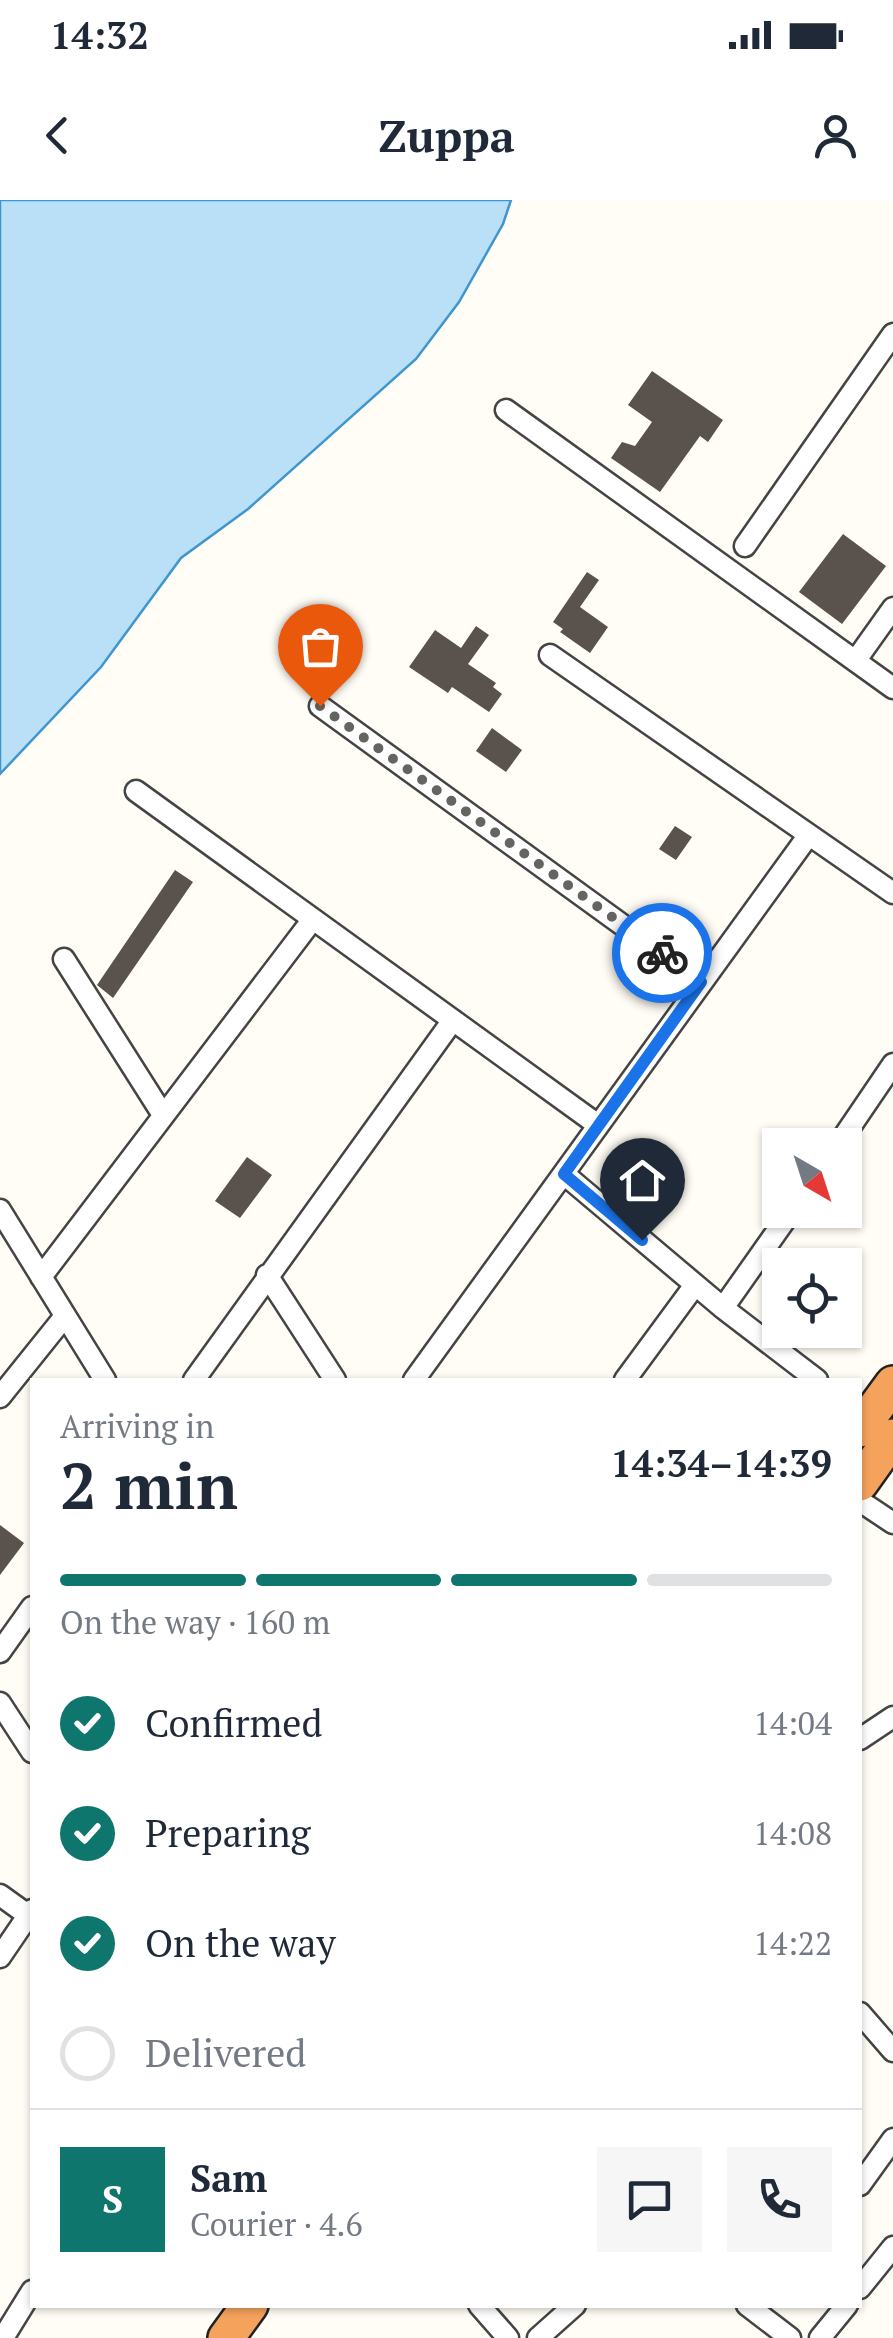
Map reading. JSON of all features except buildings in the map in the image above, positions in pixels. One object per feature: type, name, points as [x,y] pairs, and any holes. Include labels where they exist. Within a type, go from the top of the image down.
[{"type":"highway","points":[[862,1471],[870,1425],[893,1384]]},
{"type":"highway","points":[[226,2338],[248,2308]]},
{"type":"highway","points":[[252,2338],[274,2308]]},
{"type":"street","points":[[745,546],[893,334]]},
{"type":"street","points":[[506,410],[893,688]]},
{"type":"street","points":[[856,660],[893,608]]},
{"type":"street","points":[[550,655],[893,894]]},
{"type":"street","points":[[320,706],[701,982]]},
{"type":"street","points":[[136,791],[598,1125]]},
{"type":"street","points":[[415,1378],[808,836]]},
{"type":"street","points":[[40,1277],[313,919]]},
{"type":"street","points":[[64,958],[164,1115]]},
{"type":"street","points":[[195,1378],[453,1020]]},
{"type":"street","points":[[850,1128],[893,1064]]},
{"type":"street","points":[[564,1174],[723,1308],[814,1378]]},
{"type":"street","points":[[0,1210],[104,1378]]},
{"type":"street","points":[[723,1308],[779,1228]]},
{"type":"street","points":[[268,1275],[335,1378]]},
{"type":"street","points":[[626,1378],[695,1284]]},
{"type":"street","points":[[0,1397],[65,1316]]},
{"type":"street","points":[[862,1501],[893,1523]]},
{"type":"street","points":[[0,1652],[30,1610]]},
{"type":"street","points":[[0,1703],[30,1749]]},
{"type":"street","points":[[862,1738],[893,1717]]},
{"type":"street","points":[[0,1894],[30,1914]]},
{"type":"street","points":[[0,1956],[30,1916]]},
{"type":"street","points":[[862,2015],[893,2051]]},
{"type":"street","points":[[863,2176],[893,2139]]},
{"type":"street","points":[[862,2286],[893,2247]]},
{"type":"street","points":[[4,2332],[30,2295]]},
{"type":"street","points":[[482,2308],[508,2338]]},
{"type":"street","points":[[538,2338],[572,2308]]},
{"type":"street","points":[[757,2308],[790,2338]]},
{"type":"street","points":[[820,2338],[844,2308]]},
{"type":"water","points":[[0,200],[511,200],[503,224],[459,302],[416,359],[248,509],[181,558],[101,667],[0,774]]},
{"type":"way so far","points":[[320,706],[662,953]]},
{"type":"route","points":[[642,1240],[564,1174],[701,982],[662,953]]}]
